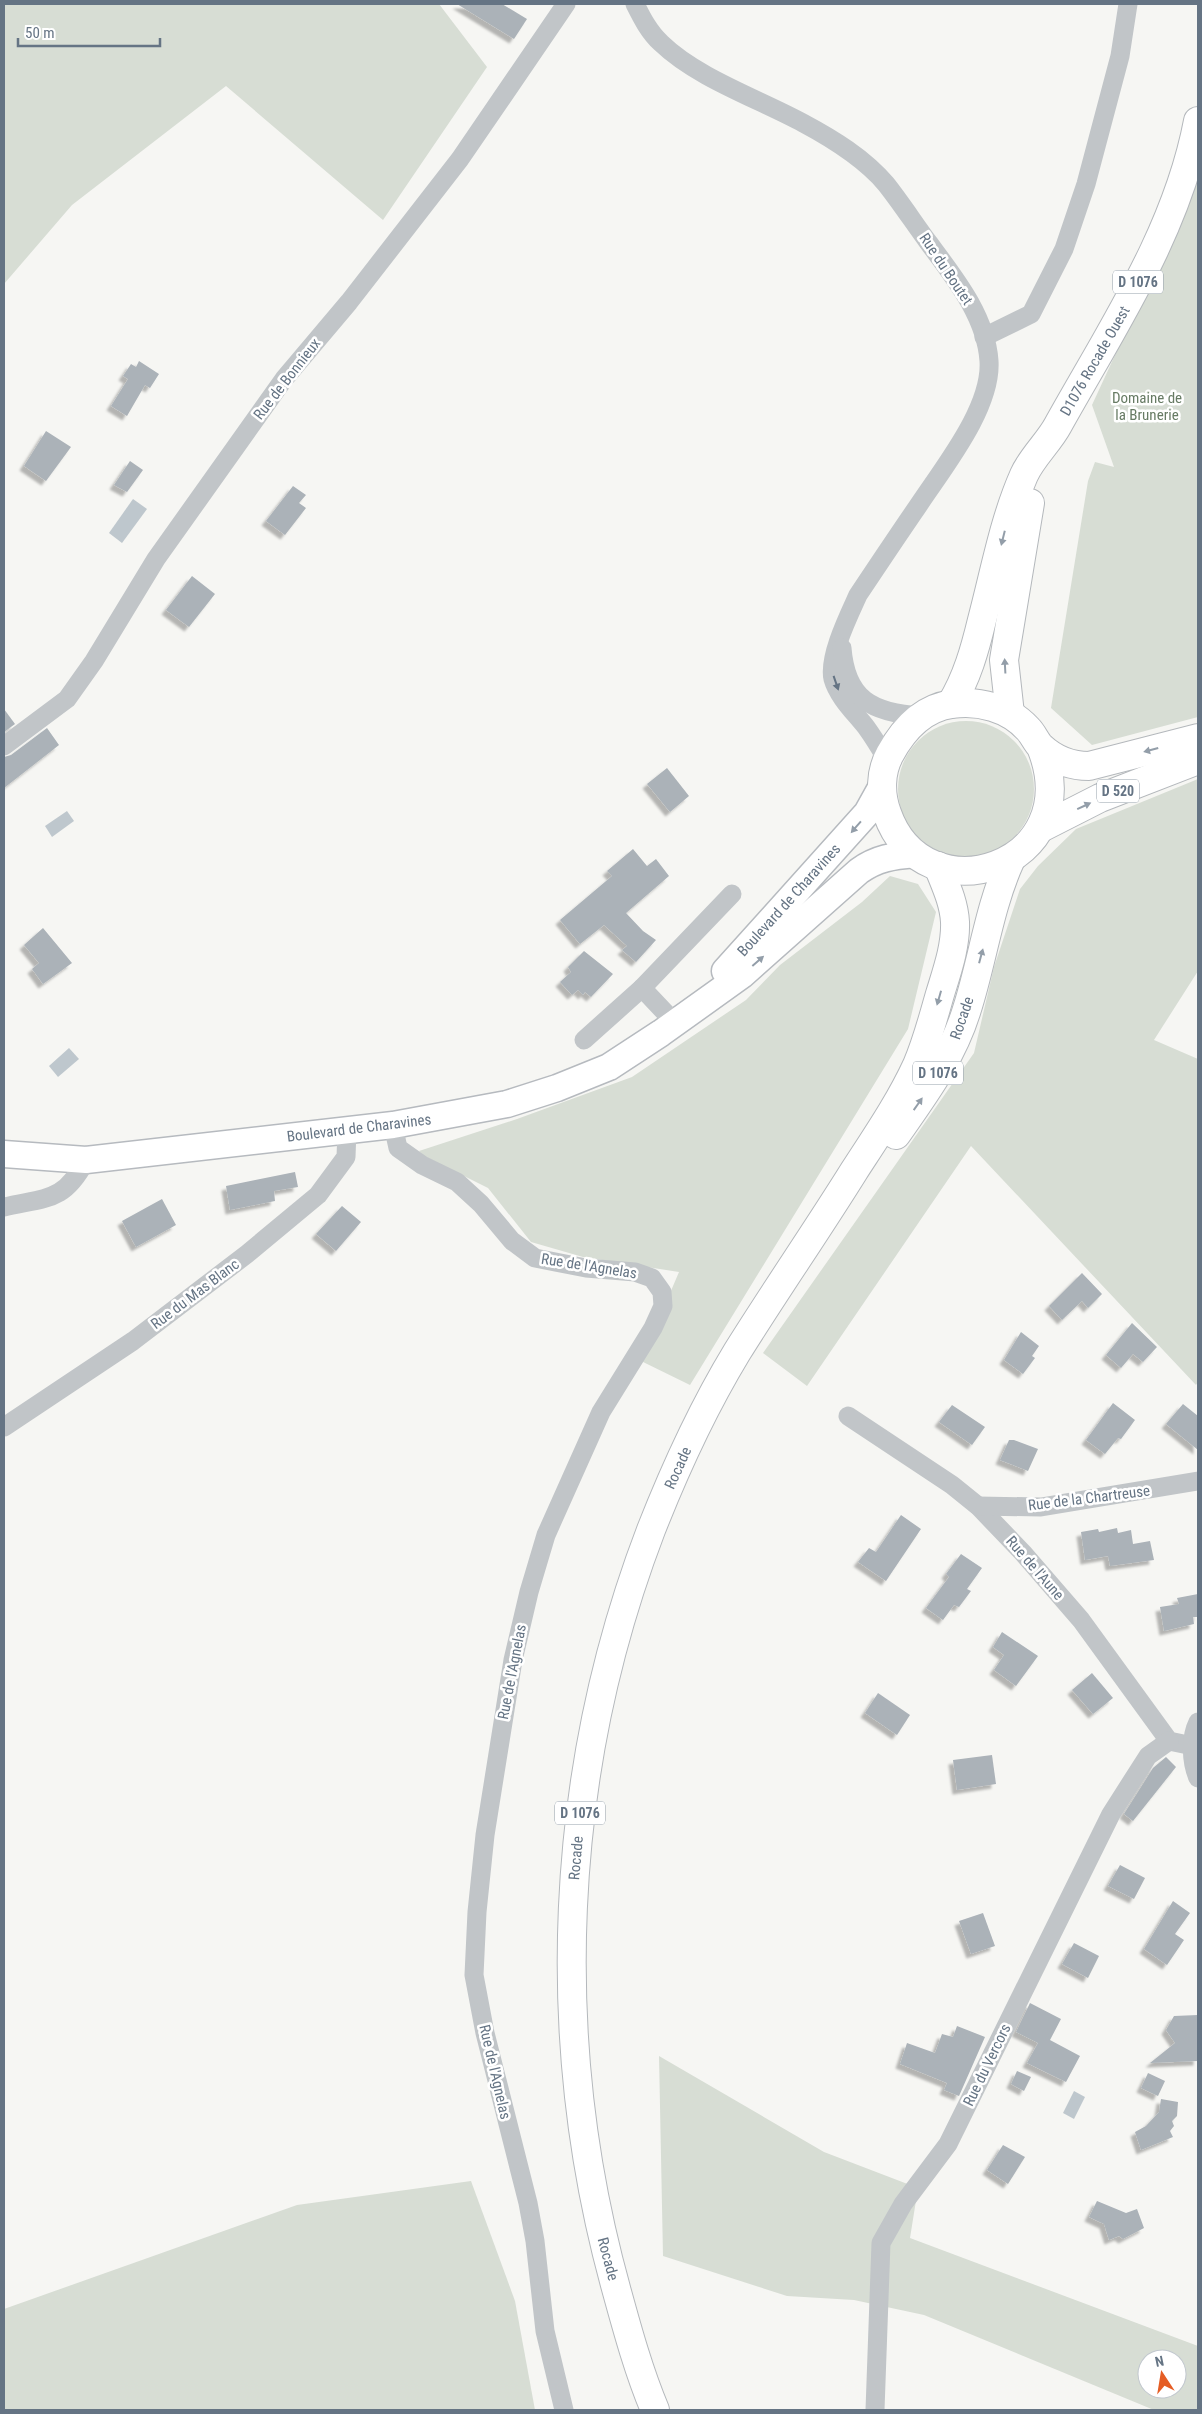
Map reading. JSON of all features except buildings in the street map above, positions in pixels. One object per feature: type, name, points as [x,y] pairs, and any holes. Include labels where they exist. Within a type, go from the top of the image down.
[{"type":"main road","name":"D1076 Rocade Ouest","points":[[951,704],[972,661],[1011,506],[1025,472],[1054,432],[1112,333],[1144,272],[1175,199],[1198,121]]},
{"type":"main road","name":"D1076 Rocade Ouest","points":[[1010,714],[1004,660],[1015,587],[1028,510],[1054,432]]},
{"type":"main road","name":"Boulevard de Charavines","points":[[4,1154],[86,1160],[393,1125],[508,1104],[557,1088],[609,1067],[683,1017],[742,975],[859,871],[875,860],[891,856],[927,860],[963,871],[988,869],[1011,859],[1028,846],[1041,828],[1049,808],[1052,788],[1049,766],[1041,747],[1028,728],[1010,714],[971,702],[951,704],[921,716],[900,735],[867,813],[683,1017]]},
{"type":"main road","name":"Boulevard de Charavines","points":[[1041,747],[1062,761],[1075,766],[1089,766],[1198,738]]},
{"type":"main road","name":"Boulevard de Charavines","points":[[1041,828],[1100,798],[1198,760]]},
{"type":"main road","points":[[884,773],[884,806],[891,824],[901,840],[927,860]]},
{"type":"main road","name":"Rocade","points":[[802,1253],[884,1152],[921,1100],[942,1066],[956,1039],[967,1009],[997,892],[1011,859]]},
{"type":"main road","name":"Rocade","points":[[655,2410],[631,2340],[604,2248],[590,2181],[580,2115],[573,2040],[571,1976],[572,1902],[582,1800],[596,1720],[613,1648],[651,1530],[702,1416],[734,1358],[894,1110],[917,1064],[932,1023],[949,966],[955,921],[950,896],[927,860]]},
{"type":"street","name":"Rue de Bonnieux","points":[[4,746],[67,699],[94,661],[156,560],[284,379],[349,302],[460,159],[566,4]]},
{"type":"street","name":"Rue du Boutet","points":[[635,4],[647,26],[661,43],[687,64],[803,123],[834,141],[864,163],[885,184],[956,281],[976,314],[984,337],[989,361],[987,382],[974,418],[949,459],[858,595],[841,636],[832,666],[833,678],[838,691],[878,744],[884,773]]},
{"type":"street","points":[[984,337],[1030,314],[1064,249],[1086,184],[1120,56],[1128,4]]},
{"type":"street","points":[[841,636],[847,675],[855,690],[869,704],[882,711],[921,716]]},
{"type":"street","points":[[584,1040],[642,988],[732,894]]},
{"type":"street","points":[[642,988],[683,1017]]},
{"type":"street","name":"Rue de l'Agnelas","points":[[393,1125],[398,1148],[422,1165],[457,1182],[481,1204],[512,1241],[535,1258],[586,1268],[635,1272],[652,1278],[662,1292],[664,1306],[653,1328],[600,1412],[546,1535],[528,1592],[512,1660],[485,1835],[477,1912],[474,1975],[485,2033],[528,2203],[535,2241],[545,2331],[564,2410]]},
{"type":"street","name":"Rue du Mas Blanc","points":[[4,1426],[133,1341],[247,1254],[318,1195],[346,1157],[347,1130]]},
{"type":"street","points":[[4,1207],[59,1194],[76,1178],[86,1160]]},
{"type":"street","name":"Rue de l'Aune","points":[[848,1416],[952,1485],[978,1506],[1024,1553],[1081,1620],[1169,1741]]},
{"type":"street","name":"Rue de la Chartreuse","points":[[978,1506],[1041,1507],[1198,1481]]},
{"type":"street","points":[[1198,1722],[1192,1746],[1194,1769],[1198,1778]]},
{"type":"street","points":[[1169,1741],[1192,1746]]},
{"type":"street","name":"Rue du Vercors","points":[[875,2410],[881,2243],[903,2204],[948,2144],[1111,1814],[1148,1756],[1169,1741]]},
{"type":"green space","points":[[4,4],[439,4],[487,67],[383,220],[226,86],[72,205],[4,284]]},
{"type":"green space","name":"Domaine de la Brunerie","points":[[1198,175],[1198,717],[1092,745],[1051,708],[1088,481],[1095,462],[1114,467],[1092,405]]},
{"type":"green space","points":[[966,721],[992,726],[1004,732],[1014,741],[1023,751],[1029,763],[1034,789],[1029,815],[1023,827],[1014,837],[1004,846],[992,852],[966,857],[940,852],[928,846],[918,837],[909,827],[903,815],[898,789],[903,763],[909,751],[918,741],[928,732],[940,726]]},
{"type":"green space","points":[[1198,779],[1198,971],[1154,1040],[1198,1059],[1198,1382],[1196,1385],[971,1146],[807,1386],[763,1353],[974,1053],[994,967],[1020,889],[1038,866],[1076,829]]},
{"type":"green space","points":[[890,876],[918,884],[936,912],[908,1029],[690,1385],[641,1361],[679,1272],[583,1257],[531,1242],[488,1188],[424,1156],[419,1151],[517,1119],[632,1077],[746,1000],[780,965],[862,902]]},
{"type":"green space","points":[[659,2056],[824,2152],[918,2188],[910,2238],[1198,2346],[1198,2410],[1154,2410],[924,2315],[854,2300],[787,2296],[663,2256]]},
{"type":"green space","points":[[471,2181],[515,2301],[535,2410],[4,2410],[4,2309],[297,2205]]},
{"type":"shaded area","points":[[133,499],[147,509],[122,543],[109,533]]},
{"type":"shaded area","points":[[67,811],[74,821],[52,837],[45,826]]},
{"type":"shaded area","points":[[69,1048],[79,1059],[58,1077],[49,1066]]},
{"type":"shaded area","points":[[1074,2091],[1085,2097],[1074,2119],[1063,2113]]}]
